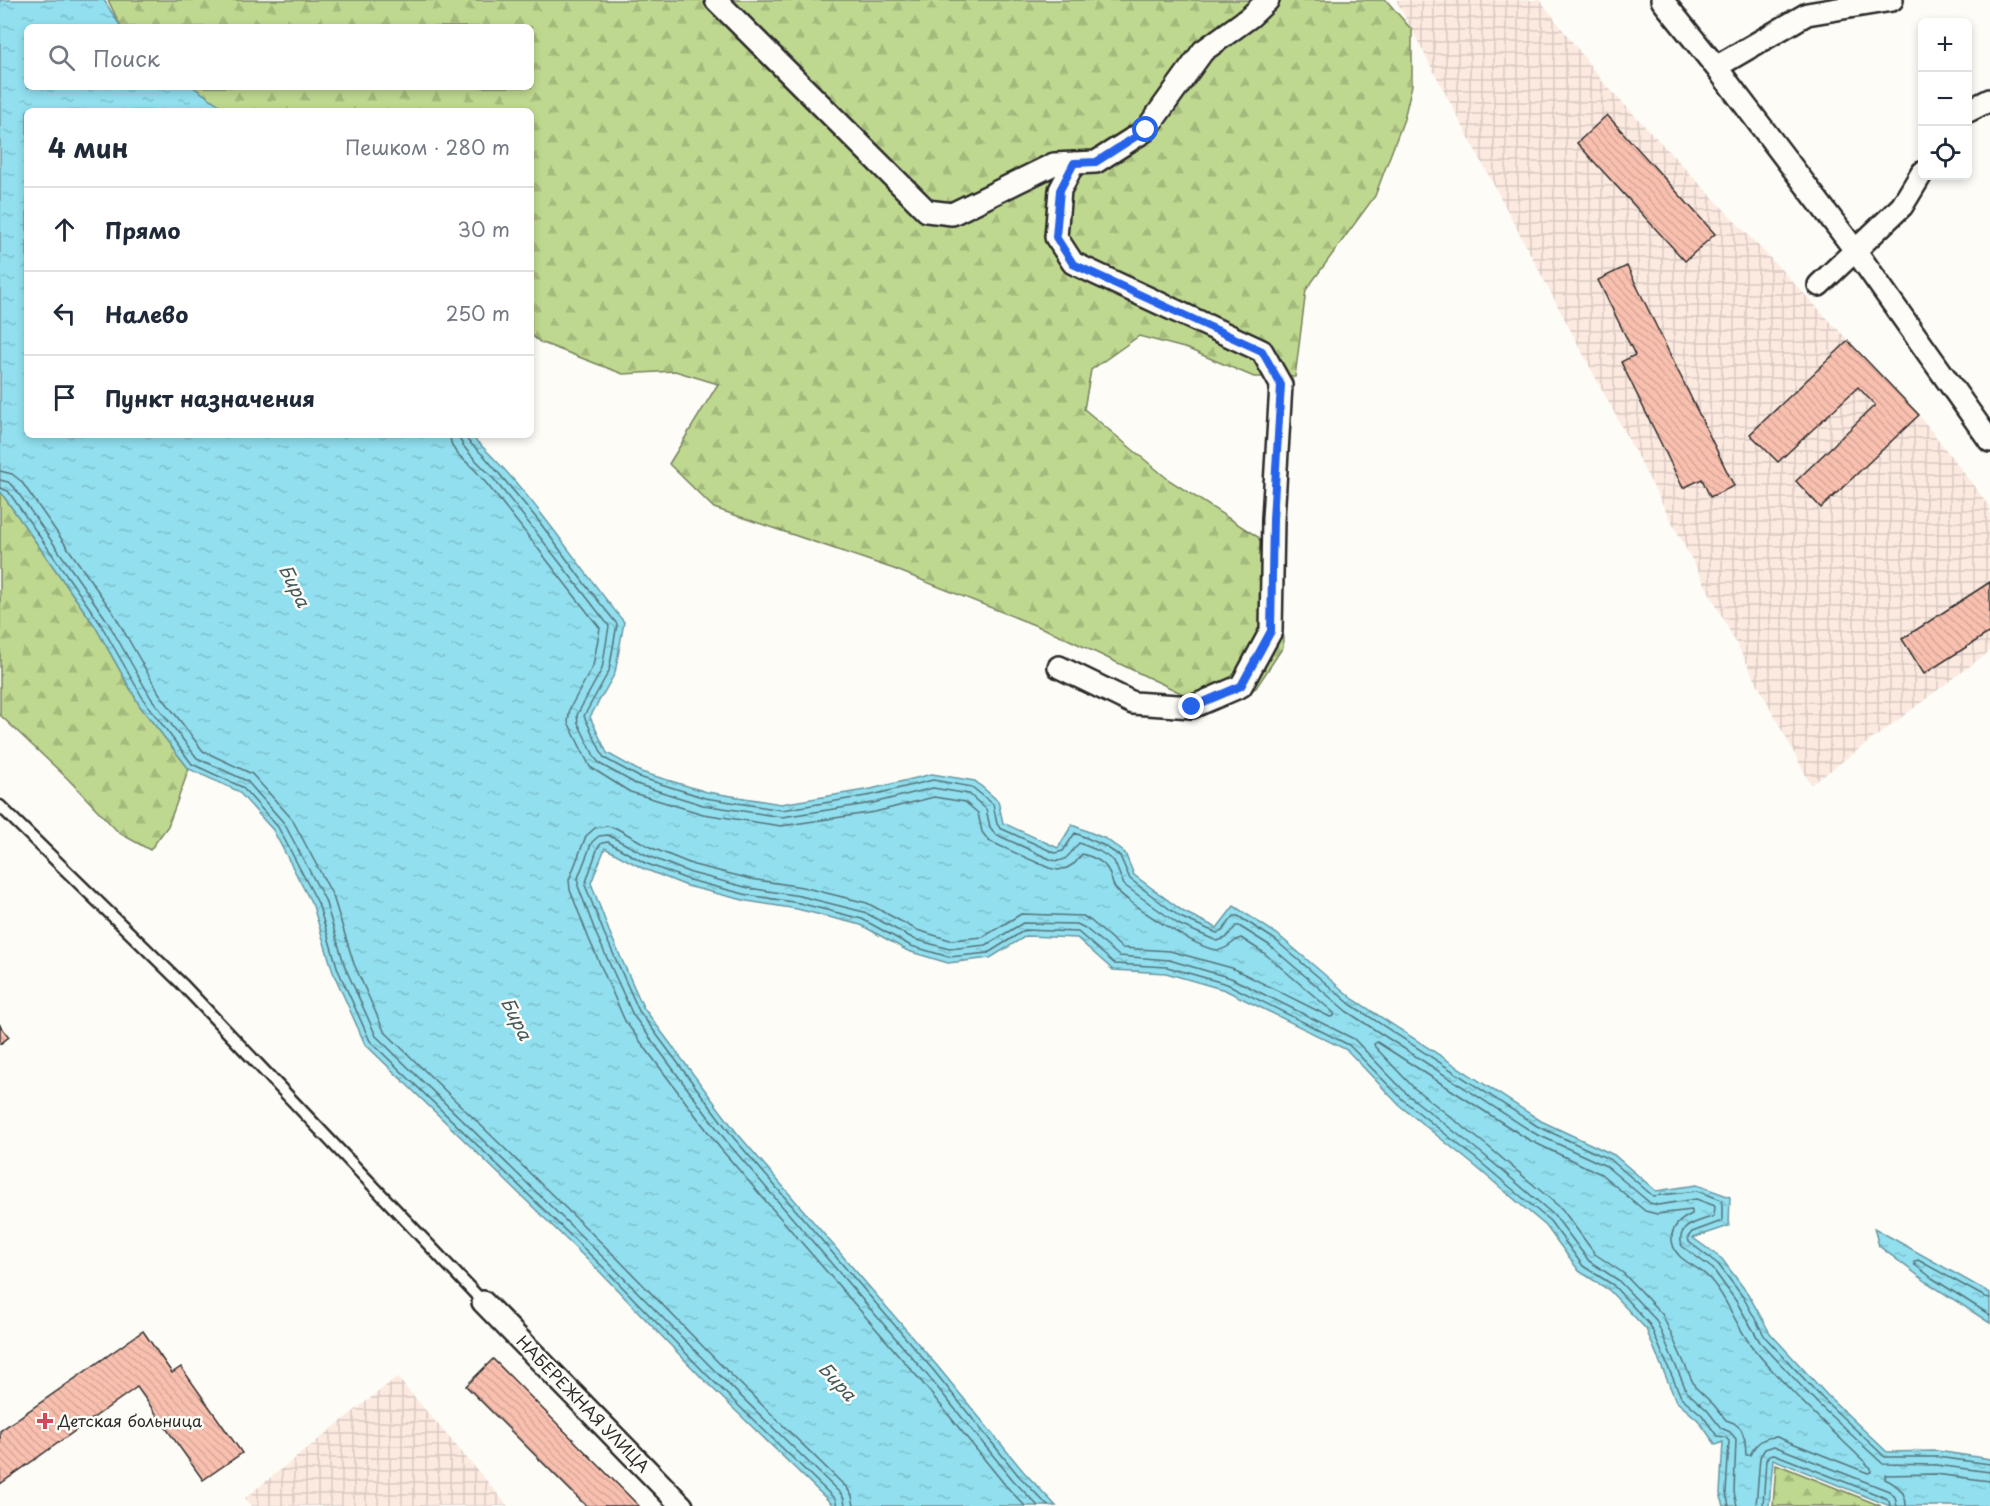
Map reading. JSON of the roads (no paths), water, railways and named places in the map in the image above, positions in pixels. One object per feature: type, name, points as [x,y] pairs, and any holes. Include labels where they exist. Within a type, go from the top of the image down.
[{"type":"street","points":[[716,0],[927,211],[952,214],[1054,164],[1096,162],[1146,130],[1203,51],[1250,17],[1268,0]]},
{"type":"street","points":[[1662,0],[1716,67],[1855,250],[1990,441]]},
{"type":"street","points":[[1716,67],[1807,14],[1864,2],[1892,0]]},
{"type":"street","points":[[1972,109],[1990,100]]},
{"type":"street","points":[[1059,667],[1133,703],[1192,707],[1241,686],[1271,631],[1273,519],[1281,385],[1262,351],[1073,264],[1056,237],[1060,190],[1074,163]]},
{"type":"street","points":[[1819,285],[1902,206],[1918,180]]},
{"type":"street","name":"НАБЕРЕЖНАЯ УЛИЦА","points":[[483,1302],[682,1506]]},
{"type":"lane","points":[[0,806],[182,984],[483,1302]]},
{"type":"water","name":"Бира","points":[[0,0],[104,0],[119,24],[24,24],[24,90],[197,90],[224,108],[24,108],[24,438],[473,438],[532,502],[624,622],[615,673],[590,717],[607,753],[641,772],[707,792],[781,804],[871,789],[932,774],[975,781],[998,801],[1003,823],[1058,848],[1072,825],[1106,839],[1125,853],[1134,875],[1184,912],[1217,928],[1234,906],[1277,934],[1353,999],[1541,1121],[1614,1155],[1656,1191],[1697,1185],[1730,1197],[1729,1226],[1693,1238],[1722,1259],[1748,1294],[1770,1333],[1827,1395],[1887,1452],[1937,1451],[1990,1459],[1990,1506],[1890,1506],[1773,1459],[1769,1506],[1724,1506],[1720,1494],[1723,1442],[1716,1445],[1698,1420],[1676,1401],[1646,1329],[1609,1290],[1579,1271],[1546,1226],[1399,1105],[1347,1050],[1225,990],[1166,973],[1113,970],[1077,938],[1026,936],[990,958],[948,963],[908,951],[861,925],[687,886],[642,868],[605,848],[591,883],[609,931],[643,1007],[737,1133],[938,1367],[1023,1471],[1056,1506],[834,1506],[703,1379],[601,1273],[365,1044],[333,972],[313,906],[273,830],[238,791],[189,769],[140,706],[95,626],[0,491]]},
{"type":"water","points":[[1874,1228],[1990,1293],[1990,1323],[1928,1283],[1879,1246]]},
{"type":"place","name":"Детская больница","points":[[45,1421]]}]
